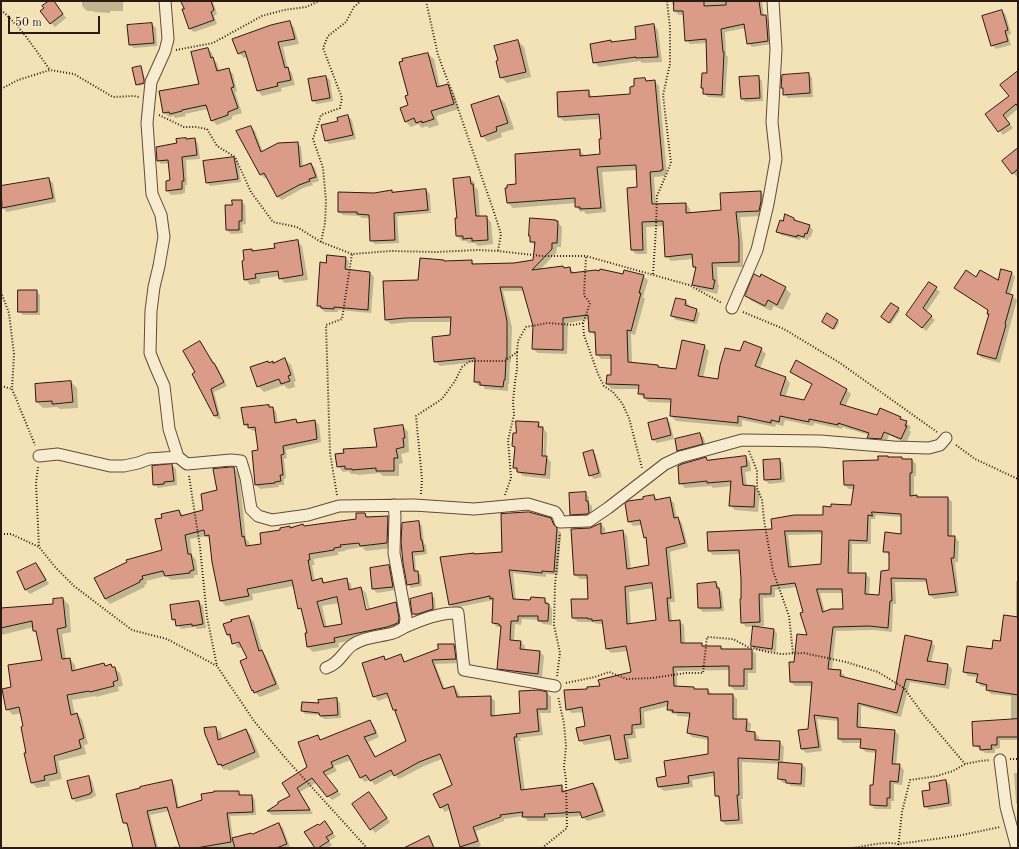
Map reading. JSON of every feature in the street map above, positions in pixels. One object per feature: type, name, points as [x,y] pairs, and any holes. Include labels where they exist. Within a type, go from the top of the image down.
[{"type":"street","points":[[165,1],[168,39],[165,51],[151,82],[147,123],[152,194],[161,214],[164,237],[160,266],[154,287],[151,312],[150,353],[164,386],[168,429],[182,460]]},
{"type":"street","points":[[732,308],[757,250],[768,204],[776,159],[772,122],[776,49],[773,1]]},
{"type":"street","points":[[39,456],[58,454],[110,466],[124,466],[149,459],[241,461],[246,478],[251,509],[258,516],[272,520],[308,515],[339,506],[414,505],[474,509],[528,504],[554,512],[558,516],[560,522],[589,521],[665,464],[680,457],[746,440],[820,441],[894,447],[930,448],[940,445],[946,438]]},
{"type":"street","points":[[394,505],[394,553],[406,618],[405,628]]},
{"type":"street","points":[[326,668],[330,667],[341,659],[352,644],[370,637],[394,633],[423,619],[450,612],[458,613],[464,670],[556,686]]},
{"type":"street","points":[[1000,760],[1006,807],[1017,848]]},
{"type":"path","points":[[165,51],[213,43],[262,16],[284,10],[306,7],[319,1]]},
{"type":"path","points":[[321,242],[325,223],[326,201],[323,168],[313,139],[321,115],[340,108],[342,98],[323,48],[328,36],[346,22],[354,7],[361,1]]},
{"type":"path","points":[[426,1],[438,55],[456,100],[501,234],[498,251]]},
{"type":"path","points":[[652,274],[657,196],[671,162],[663,95],[670,64],[670,28],[667,1]]},
{"type":"path","points":[[1,10],[10,18],[29,41],[50,70]]},
{"type":"path","points":[[1,89],[18,80],[50,70],[74,74],[89,82],[100,91],[113,97],[134,96],[148,101],[160,116],[184,127],[196,126],[207,129],[217,146],[235,157],[251,192],[273,222],[297,227],[321,242],[352,254],[391,251],[498,251],[542,256],[586,256],[690,285],[732,308],[784,329],[840,363],[975,459],[1018,479]]},
{"type":"path","points":[[339,506],[330,453],[326,325],[342,319],[352,254]]},
{"type":"path","points":[[586,256],[584,295],[590,303],[583,323],[584,336],[604,386],[613,392],[622,403],[629,418],[639,460],[646,478]]},
{"type":"path","points":[[1,292],[9,313],[14,354],[12,389],[39,456],[36,483],[39,547]]},
{"type":"path","points":[[501,506],[511,478],[508,440],[514,415],[514,382],[517,369],[518,341],[526,327],[548,323],[573,325],[583,323]]},
{"type":"path","points":[[414,505],[421,493],[422,479],[416,416],[442,399],[456,381],[462,367],[470,361],[505,361],[517,352]]},
{"type":"path","points":[[1,386],[12,389]]},
{"type":"path","points":[[746,440],[757,472],[757,488],[762,500],[773,571],[789,616],[793,653]]},
{"type":"path","points":[[182,460],[200,547],[207,617],[217,666],[254,721],[367,848]]},
{"type":"path","points":[[1,534],[11,534],[39,547],[56,568],[74,586],[132,630],[167,639],[217,666]]},
{"type":"path","points":[[556,686],[595,677],[609,672],[627,679],[704,673],[707,637],[733,639],[748,647],[768,652],[781,654],[804,653],[846,662],[878,672],[904,688],[922,713],[965,764]]},
{"type":"path","points":[[898,848],[902,812],[910,780],[937,776],[953,771],[965,764],[980,761],[1018,759]]},
{"type":"path","points":[[853,848],[876,844],[898,844],[957,836],[1010,825]]},
{"type":"building","points":[[49,1],[54,1],[63,14],[50,24],[40,11],[44,8],[42,6]]},
{"type":"building","points":[[181,1],[211,1],[214,10],[211,12],[214,20],[189,29],[182,9],[184,9]]},
{"type":"building","points":[[674,1],[704,1],[704,6],[726,5],[726,1],[759,1],[761,15],[766,15],[768,41],[747,44],[744,24],[721,29],[724,52],[722,95],[703,94],[703,88],[701,88],[702,73],[707,73],[706,39],[685,41],[683,11],[674,11]]},
{"type":"building","points":[[1002,10],[1008,30],[1005,31],[1008,41],[991,46],[982,16]]},
{"type":"building","points":[[290,21],[295,39],[278,42],[285,68],[288,67],[291,80],[277,83],[278,86],[257,91],[245,51],[238,54],[232,39],[271,25]]},
{"type":"building","points":[[152,23],[154,43],[129,45],[127,25]]},
{"type":"building","points":[[654,24],[658,57],[636,57],[593,63],[590,44],[611,40],[611,42],[636,39],[635,27]]},
{"type":"building","points":[[518,40],[526,72],[500,78],[496,61],[498,60],[494,46]]},
{"type":"building","points":[[208,48],[211,58],[213,57],[217,71],[229,68],[234,87],[231,88],[238,108],[228,112],[228,115],[211,121],[206,105],[170,114],[169,112],[163,113],[159,91],[199,84],[191,52]]},
{"type":"building","points":[[428,53],[437,87],[448,84],[454,104],[431,111],[434,119],[422,123],[422,121],[416,123],[414,118],[405,122],[400,108],[408,105],[405,96],[408,95],[399,62],[403,61],[402,59]]},
{"type":"building","points":[[141,66],[144,83],[136,85],[132,68]]},
{"type":"building","points":[[1018,71],[1018,107],[1016,104],[1003,115],[1010,124],[998,132],[985,114],[1009,96],[1000,85]]},
{"type":"building","points":[[809,73],[810,93],[783,95],[783,88],[781,88],[782,75]]},
{"type":"building","points":[[326,76],[330,98],[312,101],[308,79]]},
{"type":"building","points":[[759,76],[760,98],[741,99],[739,77]]},
{"type":"building","points":[[645,78],[646,81],[655,80],[663,170],[650,172],[652,204],[686,203],[686,213],[721,210],[720,193],[761,191],[759,211],[736,212],[739,240],[739,262],[712,263],[713,280],[715,280],[713,289],[692,285],[696,267],[693,267],[692,254],[665,257],[663,221],[642,222],[643,250],[631,250],[627,188],[637,187],[636,165],[597,167],[601,208],[580,209],[580,207],[575,207],[575,198],[507,203],[505,188],[507,188],[507,185],[516,184],[515,154],[580,149],[580,156],[600,154],[599,139],[601,139],[599,114],[558,117],[557,92],[589,90],[589,97],[630,94],[630,87],[634,86],[634,79]]},
{"type":"building","points":[[499,96],[508,123],[496,127],[497,131],[481,137],[471,105]]},
{"type":"building","points":[[348,115],[353,135],[325,141],[321,125],[338,121],[337,118]]},
{"type":"building","points":[[251,126],[261,152],[278,143],[298,142],[300,167],[311,163],[316,177],[309,179],[310,181],[277,197],[264,173],[260,175],[236,131]]},
{"type":"building","points":[[195,138],[197,155],[182,157],[184,181],[182,181],[182,189],[166,191],[166,181],[170,180],[168,160],[157,161],[156,147],[177,143],[176,139]]},
{"type":"building","points":[[1018,148],[1018,169],[1012,174],[1002,161]]},
{"type":"building","points":[[234,157],[238,179],[206,183],[203,161]]},
{"type":"building","points":[[470,177],[471,184],[473,184],[476,216],[487,216],[488,240],[472,241],[472,238],[463,239],[463,236],[456,236],[455,218],[457,218],[453,179]]},
{"type":"building","points":[[49,178],[53,198],[2,208],[1,186]]},
{"type":"building","points":[[426,189],[428,210],[394,213],[395,240],[370,241],[369,215],[357,214],[357,212],[338,212],[338,192],[374,193],[392,190],[392,192]]},
{"type":"building","points":[[232,200],[242,200],[242,221],[239,221],[239,230],[226,230],[225,205],[232,205]]},
{"type":"building","points":[[785,214],[794,218],[794,220],[810,225],[807,234],[805,233],[804,237],[797,235],[797,237],[776,232],[780,220],[783,221]]},
{"type":"building","points":[[530,218],[558,221],[557,243],[552,243],[552,249],[532,270],[563,266],[564,268],[570,267],[571,273],[596,270],[599,271],[600,269],[623,274],[624,270],[644,275],[631,331],[627,330],[628,362],[658,365],[658,367],[676,369],[682,340],[705,345],[698,376],[718,379],[725,348],[740,351],[744,341],[762,348],[755,366],[786,377],[780,395],[804,400],[812,384],[790,372],[796,360],[847,389],[840,404],[877,415],[880,408],[901,417],[900,419],[907,421],[905,426],[907,426],[901,439],[884,432],[881,439],[867,438],[869,433],[838,423],[838,425],[809,419],[809,422],[780,416],[779,422],[771,420],[771,423],[738,416],[738,423],[670,416],[671,399],[644,398],[644,394],[638,394],[639,385],[606,384],[607,375],[611,375],[611,355],[596,355],[595,332],[589,332],[588,315],[563,318],[563,350],[532,349],[533,326],[522,287],[500,287],[507,321],[507,358],[503,387],[480,385],[480,382],[474,382],[475,358],[434,362],[432,337],[450,335],[451,317],[385,320],[383,281],[418,280],[420,258],[444,261],[472,260],[472,264],[514,263],[533,260],[535,242],[530,242]]},
{"type":"building","points":[[298,240],[303,275],[279,279],[278,271],[255,274],[256,278],[244,280],[242,261],[244,260],[243,250],[252,249],[252,251],[275,248],[274,244]]},
{"type":"building","points":[[327,255],[346,257],[345,269],[370,272],[368,310],[334,307],[334,309],[321,308],[321,306],[317,306],[320,262],[326,263]]},
{"type":"building","points":[[1001,269],[1012,272],[1006,293],[1013,295],[996,359],[977,354],[989,314],[987,314],[988,310],[954,288],[966,270],[976,277],[980,270],[998,280]]},
{"type":"building","points":[[754,274],[760,277],[761,274],[786,287],[777,305],[768,300],[765,306],[745,296]]},
{"type":"building","points":[[929,282],[937,287],[923,308],[932,316],[922,328],[906,315]]},
{"type":"building","points":[[18,290],[37,290],[37,312],[18,312]]},
{"type":"building","points":[[676,298],[686,300],[685,305],[697,309],[694,321],[671,316]]},
{"type":"building","points":[[891,303],[899,308],[889,323],[881,317]]},
{"type":"building","points":[[827,313],[838,320],[833,329],[822,322]]},
{"type":"building","points":[[200,341],[224,382],[211,389],[218,415],[214,416],[192,374],[195,372],[183,351]]},
{"type":"building","points":[[285,358],[291,375],[288,376],[290,381],[281,384],[279,379],[257,387],[250,367],[268,361],[269,363],[273,361],[273,363]]},
{"type":"building","points":[[71,381],[73,402],[52,404],[52,401],[36,402],[35,384]]},
{"type":"building","points":[[269,405],[269,407],[273,407],[275,423],[296,419],[297,423],[315,420],[317,439],[283,446],[284,454],[281,455],[283,475],[280,475],[281,481],[255,485],[252,451],[258,450],[255,427],[248,428],[248,424],[244,425],[241,408]]},
{"type":"building","points":[[667,418],[671,435],[652,440],[648,423]]},
{"type":"building","points":[[516,421],[539,422],[538,427],[543,427],[542,456],[547,456],[545,475],[517,472],[517,468],[513,468],[515,447],[512,446],[513,433],[516,433]]},
{"type":"building","points":[[403,425],[405,438],[403,438],[404,447],[396,449],[398,458],[394,458],[394,471],[376,471],[376,468],[352,470],[345,469],[345,466],[337,467],[335,454],[344,453],[343,449],[377,447],[374,429]]},
{"type":"building","points":[[700,433],[703,444],[677,451],[675,439]]},
{"type":"building","points":[[593,450],[599,473],[589,476],[583,453]]},
{"type":"building","points":[[746,456],[747,466],[741,467],[743,485],[755,486],[754,507],[729,506],[731,481],[707,483],[707,481],[679,484],[678,466],[682,464],[706,457],[707,460]]},
{"type":"building","points":[[878,456],[912,459],[912,473],[910,473],[910,496],[948,497],[948,536],[955,536],[954,558],[951,558],[956,592],[929,595],[926,579],[891,578],[892,601],[890,601],[888,628],[869,626],[833,627],[828,669],[841,670],[840,676],[895,690],[905,635],[932,641],[927,661],[948,664],[945,685],[906,679],[897,713],[858,703],[857,727],[895,730],[892,764],[900,764],[898,782],[890,781],[890,798],[887,798],[887,806],[870,805],[870,785],[873,785],[876,750],[860,748],[861,739],[838,739],[838,718],[814,715],[819,747],[801,749],[798,730],[808,729],[812,682],[790,682],[789,662],[794,662],[797,634],[807,635],[800,613],[803,612],[795,583],[771,586],[771,594],[759,594],[760,622],[741,623],[741,579],[739,550],[708,551],[707,532],[772,529],[771,519],[794,515],[823,515],[823,506],[831,507],[831,504],[851,505],[854,485],[844,485],[843,461],[878,460]],"holes":[[[872,512],[901,514],[901,534],[885,532],[883,552],[889,552],[889,570],[881,571],[879,595],[865,594],[866,573],[848,573],[849,540],[867,541],[868,515],[872,516]],[[785,531],[822,531],[821,564],[789,567]],[[817,589],[842,589],[843,609],[831,609],[823,612]]]},
{"type":"building","points":[[780,459],[781,479],[764,480],[763,460]]},
{"type":"building","points":[[172,464],[174,481],[153,485],[152,466]]},
{"type":"building","points":[[234,467],[242,537],[244,536],[246,546],[261,544],[260,533],[280,530],[280,528],[290,526],[290,528],[303,524],[304,526],[356,519],[356,513],[365,513],[366,517],[388,516],[387,543],[360,546],[359,543],[340,545],[341,547],[334,548],[334,550],[309,554],[310,560],[308,560],[312,581],[322,578],[323,583],[347,578],[349,590],[361,587],[366,610],[396,602],[399,618],[398,623],[387,627],[334,638],[335,642],[307,647],[305,633],[307,633],[301,608],[298,609],[292,580],[247,589],[249,596],[220,601],[212,562],[209,535],[205,536],[204,530],[185,535],[188,554],[191,554],[194,570],[190,571],[190,573],[165,576],[163,571],[142,576],[143,579],[140,580],[140,582],[105,599],[94,578],[127,562],[126,560],[162,550],[155,519],[162,518],[161,514],[179,510],[181,516],[203,510],[201,494],[217,490],[213,469]],"holes":[[[337,597],[342,624],[324,627],[317,602]]]},
{"type":"building","points":[[586,492],[586,501],[588,501],[589,513],[570,515],[569,493]]},
{"type":"building","points":[[654,495],[655,500],[670,497],[674,518],[678,517],[685,543],[666,548],[671,598],[667,598],[669,621],[680,620],[681,643],[702,643],[702,646],[721,646],[721,649],[752,649],[752,669],[744,669],[744,686],[729,686],[729,666],[673,667],[674,686],[694,687],[694,689],[708,689],[708,694],[733,694],[733,719],[747,719],[746,731],[755,732],[755,740],[780,741],[779,760],[738,758],[739,795],[737,795],[739,820],[721,821],[719,796],[715,796],[714,772],[688,776],[689,783],[658,787],[656,778],[666,776],[664,761],[708,754],[708,737],[687,733],[690,713],[672,712],[673,710],[667,710],[668,701],[640,708],[641,724],[632,725],[632,734],[624,735],[628,758],[615,760],[610,735],[579,741],[576,728],[585,726],[582,707],[566,710],[564,690],[587,689],[587,687],[600,686],[598,680],[631,672],[626,646],[606,649],[602,620],[592,621],[592,619],[588,618],[572,618],[571,599],[588,599],[587,575],[574,575],[571,529],[590,528],[601,523],[601,534],[623,530],[627,569],[649,565],[646,537],[644,538],[640,520],[628,522],[625,503],[628,501],[643,499],[643,497]],"holes":[[[652,583],[656,620],[627,624],[625,587]]]},
{"type":"building","points":[[529,512],[551,518],[557,528],[554,572],[542,571],[542,573],[509,570],[513,599],[530,600],[531,597],[545,598],[545,603],[549,604],[548,621],[538,621],[538,616],[518,616],[518,621],[511,621],[510,640],[521,641],[520,649],[540,651],[538,674],[497,669],[501,626],[499,624],[492,623],[493,598],[490,599],[490,596],[449,605],[440,557],[474,553],[502,552],[501,514]]},
{"type":"building","points":[[419,521],[424,551],[412,552],[414,571],[418,571],[419,583],[407,585],[401,542],[402,523]]},
{"type":"building","points":[[36,563],[46,580],[25,590],[17,572]]},
{"type":"building","points":[[389,565],[393,587],[372,589],[370,568]]},
{"type":"building","points":[[716,582],[717,588],[719,588],[721,608],[698,608],[697,584]]},
{"type":"building","points":[[432,593],[433,609],[418,614],[412,614],[410,599]]},
{"type":"building","points":[[63,598],[66,627],[57,629],[62,659],[70,658],[72,671],[104,663],[105,666],[111,664],[112,667],[115,667],[118,680],[113,682],[114,686],[90,692],[67,695],[71,715],[77,713],[84,738],[79,740],[81,748],[54,756],[57,773],[44,776],[45,780],[31,783],[24,753],[26,753],[19,707],[6,710],[2,689],[11,687],[8,665],[42,660],[36,631],[33,631],[32,621],[1,628],[1,608],[53,604],[53,599]]},
{"type":"building","points":[[199,601],[203,624],[176,626],[175,619],[172,620],[170,605]]},
{"type":"building","points":[[1004,615],[1018,617],[1018,695],[986,690],[987,685],[976,682],[978,674],[963,672],[967,646],[992,649],[993,640],[1000,641]]},
{"type":"building","points":[[249,616],[259,651],[262,650],[276,684],[254,693],[240,661],[247,658],[239,642],[232,644],[230,634],[227,635],[223,624],[232,621],[231,620]]},
{"type":"building","points":[[753,626],[774,629],[772,649],[751,646]]},
{"type":"building","points":[[438,644],[454,644],[456,659],[432,660],[443,689],[454,686],[457,697],[491,696],[491,716],[520,713],[519,691],[539,690],[547,692],[547,709],[537,709],[539,731],[516,734],[517,737],[514,737],[521,790],[562,785],[562,792],[593,783],[603,811],[582,818],[580,812],[544,814],[545,817],[522,817],[523,812],[500,815],[501,817],[473,827],[478,841],[460,847],[448,804],[440,808],[433,794],[452,785],[440,754],[419,762],[394,776],[391,770],[370,781],[366,775],[360,778],[348,755],[331,762],[333,767],[323,772],[338,791],[327,797],[312,778],[297,788],[310,810],[267,811],[278,804],[278,802],[290,796],[282,783],[307,767],[298,742],[318,735],[320,740],[370,720],[376,733],[364,737],[375,757],[406,741],[395,711],[397,710],[393,710],[387,693],[373,697],[362,663],[384,656],[385,660],[401,654],[404,662],[438,649]]},
{"type":"building","points":[[337,698],[338,715],[320,716],[319,713],[301,711],[302,702],[319,703],[318,700]]},
{"type":"building","points":[[1018,719],[1018,737],[997,737],[997,745],[991,745],[992,749],[980,750],[980,746],[973,746],[972,722]]},
{"type":"building","points":[[216,727],[218,740],[246,729],[255,752],[222,766],[221,764],[218,765],[204,728]]},
{"type":"building","points":[[779,762],[802,764],[801,784],[786,783],[786,780],[778,779]]},
{"type":"building","points":[[89,776],[92,792],[90,794],[72,799],[67,781]]},
{"type":"building","points":[[172,780],[177,808],[202,800],[201,794],[214,791],[239,791],[239,795],[252,795],[253,812],[227,813],[231,842],[196,848],[180,848],[167,807],[147,811],[156,848],[133,848],[127,823],[123,823],[116,794]]},
{"type":"building","points":[[946,780],[949,803],[924,807],[922,791],[930,790],[929,783]]},
{"type":"building","points":[[369,792],[387,818],[370,830],[352,804]]},
{"type":"building","points":[[325,821],[333,833],[326,837],[329,841],[318,848],[315,848],[304,832]]},
{"type":"building","points":[[279,823],[287,844],[276,848],[235,848],[232,838],[252,834]]},
{"type":"building","points":[[429,836],[434,848],[404,848]]}]
